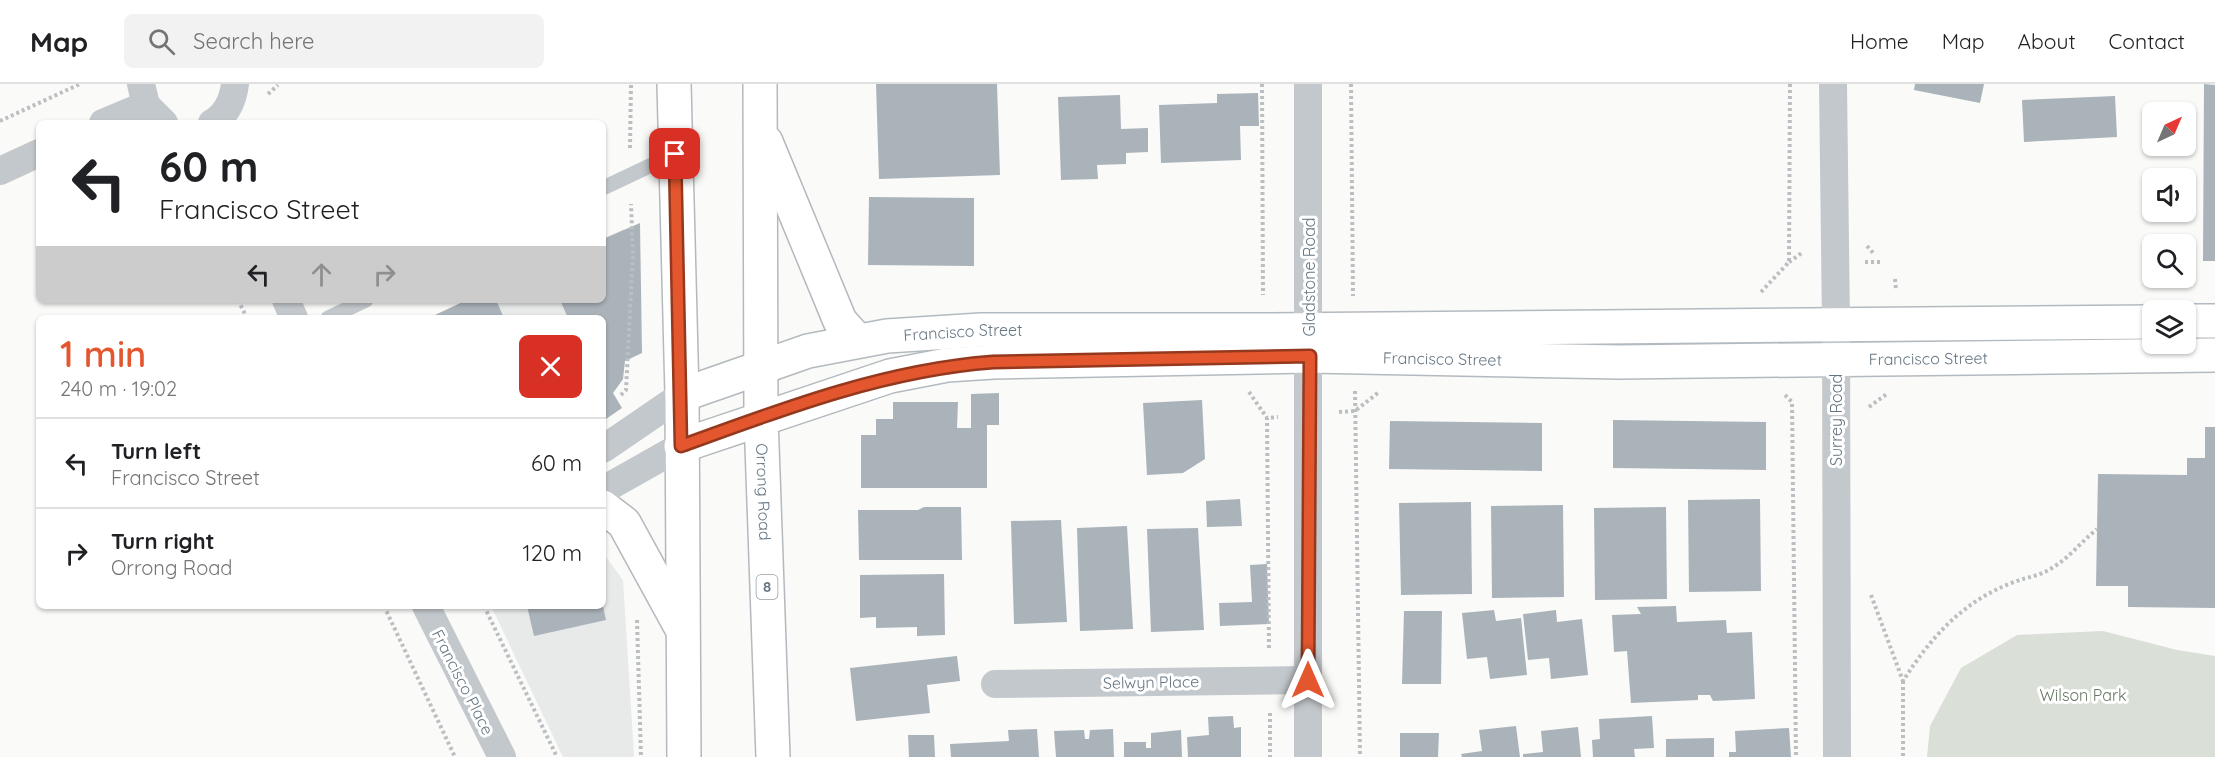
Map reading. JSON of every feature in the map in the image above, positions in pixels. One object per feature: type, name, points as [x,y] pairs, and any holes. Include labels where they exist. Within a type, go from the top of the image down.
[{"type":"main road","points":[[674,84],[682,396],[684,757]]},
{"type":"main road","name":"Orrong Road","points":[[760,84],[760,293],[763,365],[761,417],[773,757]]},
{"type":"main road","points":[[760,129],[840,321],[858,340]]},
{"type":"main road","name":"Francisco Street","points":[[1354,343],[1760,312],[1836,324],[2142,322]]},
{"type":"main road","points":[[2196,321],[2215,321]]},
{"type":"main road","name":"Francisco Street","points":[[682,396],[763,365],[808,351],[858,340],[981,330],[1264,343]]},
{"type":"main road","name":"Francisco Street","points":[[681,446],[761,417],[890,376],[947,365],[1264,343],[1354,343],[1620,362],[2215,355]]},
{"type":"main road","points":[[606,509],[624,523],[683,631]]},
{"type":"street","points":[[215,120],[227,109],[234,95],[235,84]]},
{"type":"street","name":"Gladstone Road","points":[[1308,84],[1310,342],[1308,757]]},
{"type":"street","name":"Surrey Road","points":[[1833,84],[1837,757]]},
{"type":"street","points":[[110,120],[150,104]]},
{"type":"street","points":[[0,171],[36,154]]},
{"type":"street","points":[[606,447],[682,396]]},
{"type":"street","points":[[606,488],[681,446]]},
{"type":"street","name":"Francisco Place","points":[[428,609],[502,757]]},
{"type":"street","name":"Selwyn Place","points":[[995,684],[1308,680]]},
{"type":"lane","points":[[606,187],[675,154]]},
{"type":"lane","points":[[334,315],[360,303]]},
{"type":"path","points":[[0,121],[80,84]]},
{"type":"path","points":[[619,398],[626,390],[633,254],[630,175],[632,84]]},
{"type":"path","points":[[1254,400],[1264,391],[1262,84]]},
{"type":"path","points":[[1351,84],[1360,757]]},
{"type":"path","points":[[1760,312],[1767,285],[1789,262],[1790,84]]},
{"type":"path","points":[[1760,312],[1767,285]]},
{"type":"path","points":[[1765,360],[1764,374],[1792,402],[1796,757]]},
{"type":"path","points":[[1270,757],[1267,417],[1355,411],[1386,386]]},
{"type":"path","points":[[1903,681],[1921,653],[1960,611],[2014,582],[2036,577],[2054,567],[2097,529]]},
{"type":"path","points":[[1870,586],[1871,597],[1903,681],[1903,757]]},
{"type":"path","points":[[385,609],[455,757]]},
{"type":"path","points":[[485,609],[556,757]]},
{"type":"path","points":[[636,612],[641,757]]},
{"type":"shaded area","points":[[624,229],[623,379],[613,393],[606,398],[606,315],[434,315],[460,303],[606,303],[606,238]]},
{"type":"shaded area","points":[[606,557],[623,580],[634,757],[563,757],[492,609],[606,609]]},
{"type":"green space","name":"Wilson Park","points":[[2103,631],[2177,650],[2215,656],[2215,757],[1927,757],[1930,726],[1961,668],[2017,635]]},
{"type":"building","points":[[876,84],[997,84],[1000,175],[879,179]]},
{"type":"building","points":[[1915,84],[1984,84],[1980,103],[1914,90]]},
{"type":"building","points":[[2204,84],[2215,85],[2215,261],[2203,261]]},
{"type":"building","points":[[1258,93],[1259,126],[1240,126],[1241,160],[1161,163],[1159,105],[1217,103],[1217,94]]},
{"type":"building","points":[[1120,95],[1121,129],[1148,128],[1148,152],[1126,153],[1126,164],[1097,165],[1098,179],[1061,180],[1058,97]]},
{"type":"building","points":[[2115,96],[2117,137],[2024,142],[2022,100]]},
{"type":"building","points":[[869,197],[974,198],[974,266],[868,265]]},
{"type":"building","points":[[640,223],[642,353],[625,361],[623,379],[613,393],[622,408],[606,419],[606,315],[567,315],[561,303],[606,303],[606,238]]},
{"type":"building","points":[[461,303],[497,303],[503,315],[435,315]]},
{"type":"building","points":[[999,393],[999,425],[987,425],[987,488],[861,488],[861,435],[876,435],[876,419],[893,419],[893,402],[958,402],[957,428],[971,428],[971,394]]},
{"type":"building","points":[[1202,400],[1205,459],[1183,473],[1147,475],[1143,403]]},
{"type":"building","points":[[1613,420],[1766,422],[1766,470],[1613,468]]},
{"type":"building","points":[[1390,421],[1542,423],[1542,471],[1389,469]]},
{"type":"building","points":[[2205,427],[2215,427],[2215,608],[2128,607],[2128,586],[2096,586],[2098,474],[2187,475],[2187,458],[2205,458]]},
{"type":"building","points":[[1240,499],[1242,526],[1207,527],[1206,501]]},
{"type":"building","points":[[1760,499],[1761,591],[1689,592],[1688,500]]},
{"type":"building","points":[[1471,502],[1472,594],[1401,595],[1399,503]]},
{"type":"building","points":[[1563,505],[1564,597],[1492,598],[1491,506]]},
{"type":"building","points":[[924,507],[961,507],[962,560],[859,560],[858,510],[918,510]]},
{"type":"building","points":[[1666,507],[1667,599],[1595,600],[1594,508]]},
{"type":"building","points":[[1061,520],[1067,622],[1014,624],[1011,521]]},
{"type":"building","points":[[1127,526],[1133,629],[1080,631],[1077,528]]},
{"type":"building","points":[[1198,528],[1204,630],[1151,632],[1147,529]]},
{"type":"building","points":[[1267,564],[1269,624],[1220,626],[1219,603],[1252,602],[1250,565]]},
{"type":"building","points":[[944,574],[945,635],[917,636],[917,627],[876,628],[876,617],[860,618],[860,575]]},
{"type":"building","points":[[1676,606],[1677,622],[1726,620],[1727,633],[1752,632],[1755,699],[1713,701],[1710,695],[1698,695],[1698,700],[1631,703],[1627,651],[1614,652],[1612,615],[1641,614],[1637,607]]},
{"type":"building","points":[[528,609],[604,609],[606,620],[534,636]]},
{"type":"building","points":[[1494,610],[1496,621],[1521,618],[1527,675],[1490,679],[1487,657],[1467,659],[1462,613]]},
{"type":"building","points":[[1556,610],[1557,622],[1582,619],[1588,675],[1551,679],[1549,658],[1528,660],[1523,614]]},
{"type":"building","points":[[1404,611],[1442,611],[1441,684],[1402,684]]},
{"type":"building","points":[[957,656],[960,681],[927,685],[930,713],[856,721],[850,668]]},
{"type":"building","points":[[1233,716],[1234,728],[1241,727],[1241,757],[1188,757],[1187,737],[1209,735],[1208,717]]},
{"type":"building","points":[[1652,716],[1654,748],[1634,749],[1635,757],[1593,757],[1592,740],[1600,739],[1599,719]]},
{"type":"building","points":[[1516,726],[1520,757],[1462,757],[1461,754],[1482,751],[1479,730]]},
{"type":"building","points":[[1578,727],[1581,757],[1523,757],[1523,754],[1543,752],[1541,731]]},
{"type":"building","points":[[1789,728],[1791,757],[1729,757],[1729,752],[1736,752],[1735,731]]},
{"type":"building","points":[[1037,729],[1039,757],[951,757],[950,744],[1009,741],[1008,730]]},
{"type":"building","points":[[1113,729],[1114,757],[1056,757],[1054,731],[1084,730],[1085,739],[1089,739],[1090,730]]},
{"type":"building","points":[[1181,730],[1182,757],[1124,757],[1124,742],[1146,742],[1146,748],[1151,748],[1151,733]]},
{"type":"building","points":[[1400,733],[1439,733],[1438,757],[1400,757]]},
{"type":"building","points":[[908,735],[934,735],[935,757],[909,757]]},
{"type":"building","points":[[1714,738],[1714,757],[1666,757],[1666,739]]},
{"type":"route","points":[[675,154],[681,446],[761,417],[890,376],[947,365],[993,362],[1310,356],[1308,680]]}]
